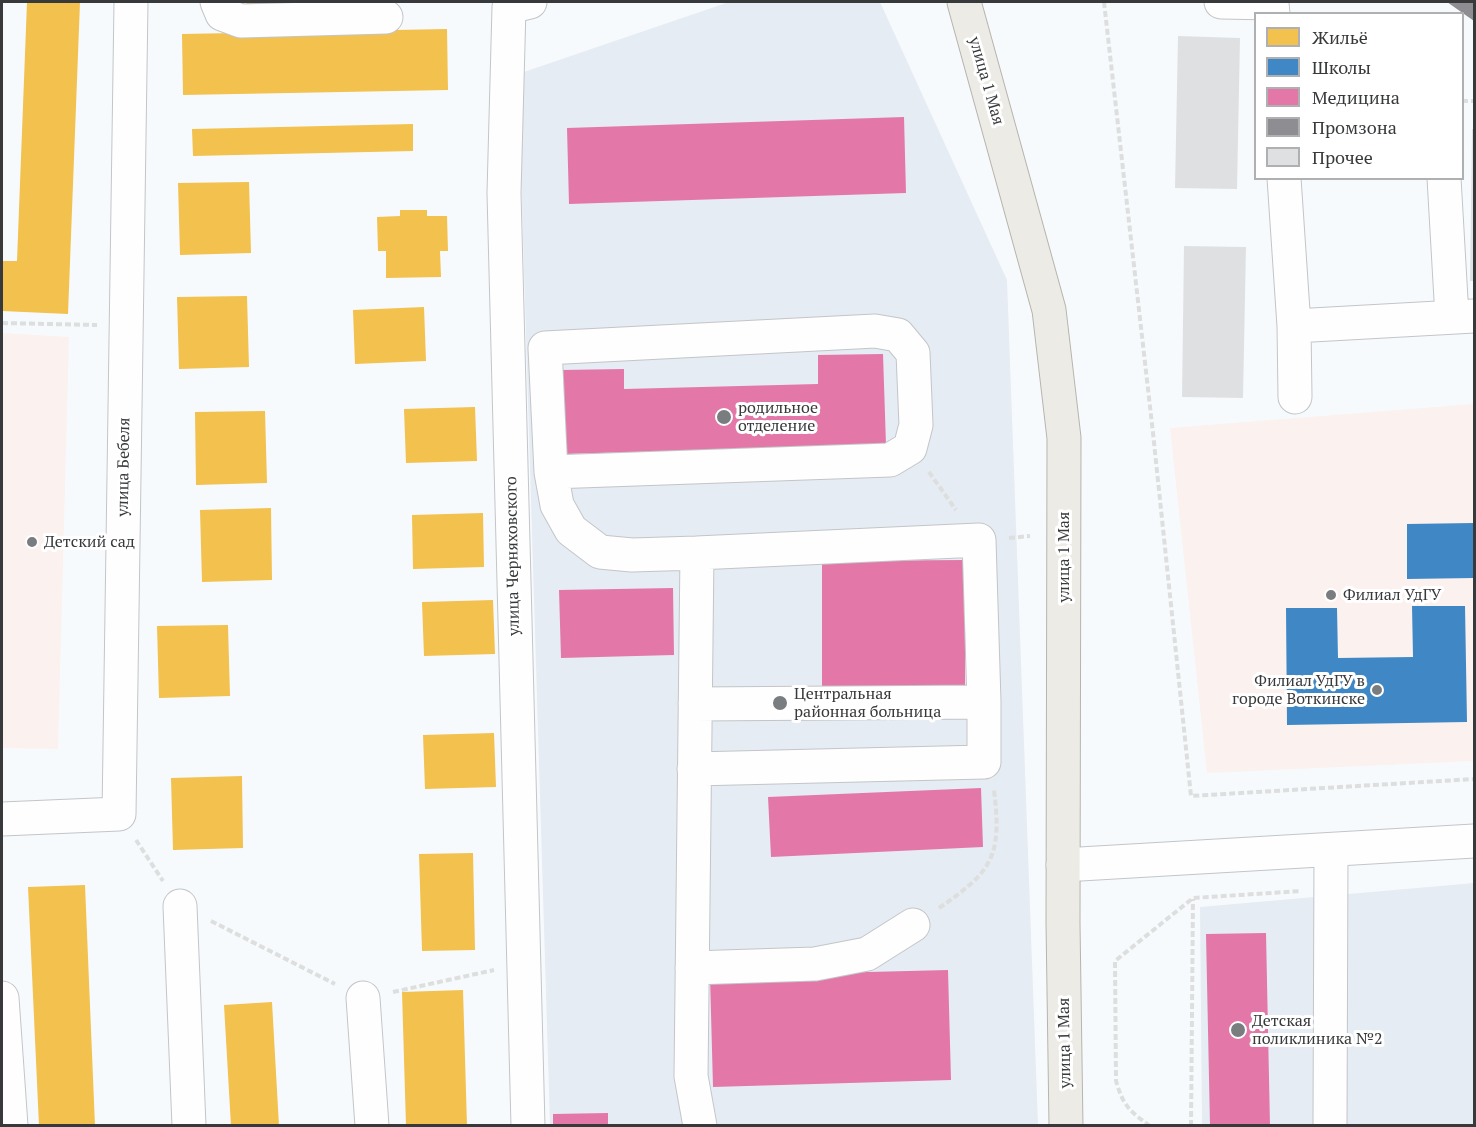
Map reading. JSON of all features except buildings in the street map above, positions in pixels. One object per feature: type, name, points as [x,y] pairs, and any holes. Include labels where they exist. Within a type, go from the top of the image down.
[{"type":"main road","name":"улица 1 Мая","points":[[964,2],[1049,310],[1064,438],[1063,865],[1066,1125]]},
{"type":"street","name":"улица Бебеля","points":[[119,814],[131,2]]},
{"type":"street","points":[[217,2],[222,14],[241,21],[386,17]]},
{"type":"street","name":"улица Черняховского","points":[[528,1125],[504,193],[509,7],[530,2]]},
{"type":"street","points":[[1221,2],[1272,6]]},
{"type":"street","points":[[1284,180],[1294,326],[1295,397]]},
{"type":"street","points":[[1294,326],[1463,316],[1444,180]]},
{"type":"street","points":[[551,472],[890,459],[910,448],[916,425],[913,353],[898,335],[875,331],[545,348],[551,472],[557,505],[571,530],[600,552],[632,555],[697,553],[979,540],[984,762],[694,770]]},
{"type":"street","points":[[697,553],[690,1076],[700,1125]]},
{"type":"street","points":[[695,704],[984,702]]},
{"type":"street","points":[[2,819],[119,814]]},
{"type":"street","points":[[1063,865],[1474,841]]},
{"type":"street","points":[[1330,1125],[1331,850]]},
{"type":"street","points":[[180,906],[189,1125]]},
{"type":"street","points":[[692,968],[814,964],[867,954],[913,925]]},
{"type":"street","points":[[2,998],[11,1125]]},
{"type":"street","points":[[363,998],[372,1125]]},
{"type":"path","points":[[1104,2],[1191,796],[1474,779]]},
{"type":"path","points":[[2,323],[126,326]]},
{"type":"path","points":[[913,925],[968,888],[987,867],[996,843],[997,816],[994,788],[984,762]]},
{"type":"path","points":[[119,814],[180,906],[363,998],[524,963]]},
{"type":"path","points":[[1150,1125],[1134,1114],[1121,1099],[1116,1081],[1115,961],[1193,898],[1331,889]]},
{"type":"path","points":[[1191,1125],[1193,898]]},
{"type":"shaded area","name":"Центральная районная больница","points":[[729,2],[880,2],[1007,280],[1038,1125],[550,1125],[518,74]]},
{"type":"shaded area","name":"Детский сад","points":[[2,333],[69,337],[58,749],[2,748]]},
{"type":"shaded area","name":"Филиал УдГУ","points":[[1474,404],[1474,761],[1207,773],[1170,428]]},
{"type":"shaded area","points":[[1474,883],[1474,1125],[1202,1125],[1200,907]]},
{"type":"place","name":"родильное отделение","points":[[724,417]]},
{"type":"place","name":"Детский сад","points":[[32,542]]},
{"type":"place","name":"Филиал УдГУ","points":[[1331,595]]},
{"type":"place","name":"Филиал УдГУ в городе Воткинске","points":[[1377,690]]},
{"type":"place","name":"Центральная районная больница","points":[[780,703]]},
{"type":"place","name":"Детская поликлиника №2","points":[[1238,1030]]}]
